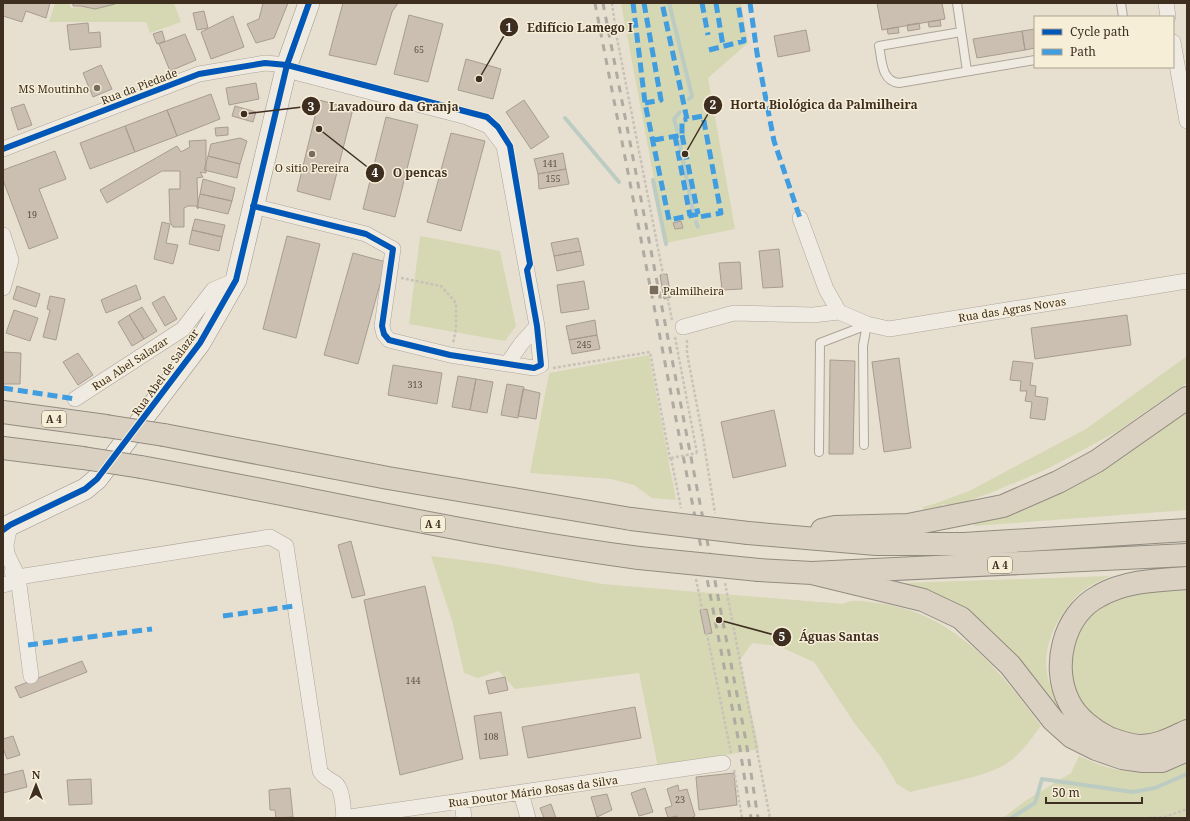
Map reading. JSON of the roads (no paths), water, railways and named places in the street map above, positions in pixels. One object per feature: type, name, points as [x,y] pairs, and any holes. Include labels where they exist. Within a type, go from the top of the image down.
[{"type":"highway","points":[[789,536],[834,527],[908,524],[1003,506],[1058,482],[1097,461],[1187,398]]},
{"type":"highway","name":"A 4","points":[[3,412],[164,435],[388,478],[631,518],[748,533],[876,544],[964,544],[1187,530]]},
{"type":"highway","name":"A 4","points":[[3,448],[141,467],[265,490],[381,515],[639,558],[758,570],[812,573],[1187,555]]},
{"type":"highway","points":[[812,573],[923,600],[960,618],[1010,665],[1054,720],[1072,737],[1096,749],[1122,758],[1143,761],[1162,761],[1187,750]]},
{"type":"highway","points":[[1187,578],[1154,580],[1121,586],[1098,596],[1080,610],[1070,626],[1061,653],[1062,680],[1069,702],[1079,716],[1098,733],[1123,744],[1141,746],[1160,744],[1187,731]]},
{"type":"street","name":"Rua Abel de Salazar","points":[[7,528],[85,489],[106,468],[200,343],[236,280],[287,65],[308,3]]},
{"type":"street","points":[[1166,3],[1168,16]]},
{"type":"street","points":[[1174,48],[1187,121]]},
{"type":"street","name":"Rua da Piedade","points":[[3,149],[199,74],[265,63],[287,65]]},
{"type":"street","points":[[253,206],[366,234],[393,249],[382,326],[384,334],[389,340],[450,355],[534,368],[541,365],[537,326],[504,146],[489,126],[467,117],[298,73],[287,65]]},
{"type":"street","points":[[800,218],[826,289],[839,312]]},
{"type":"street","points":[[3,235],[6,250],[11,260],[3,288]]},
{"type":"street","name":"Rua Abel Salazar","points":[[75,399],[184,329],[213,290],[236,280]]},
{"type":"street","name":"Rua das Agras Novas","points":[[677,328],[734,313],[813,314],[839,312],[867,324],[889,329],[1187,281]]},
{"type":"street","points":[[507,364],[521,344],[537,326]]},
{"type":"street","points":[[7,528],[7,554],[18,577],[31,676]]},
{"type":"street","points":[[3,585],[13,582],[18,577],[270,537],[286,546],[320,771],[323,776],[336,784],[340,791],[343,818]]},
{"type":"street","points":[[3,565],[18,577]]},
{"type":"street","name":"Rua Doutor Mário Rosas da Silva","points":[[343,818],[462,802],[728,762]]},
{"type":"street","points":[[521,793],[528,818]]},
{"type":"street","points":[[462,802],[464,818]]},
{"type":"lane","points":[[956,3],[968,71]]},
{"type":"lane","points":[[1121,3],[1123,16]]},
{"type":"lane","points":[[961,32],[879,46],[885,74],[893,82],[903,82],[1034,60]]},
{"type":"lane","points":[[864,446],[863,346],[867,324]]},
{"type":"lane","points":[[818,452],[820,343],[867,324]]},
{"type":"waterway","points":[[669,3],[692,96],[689,99]]},
{"type":"waterway","points":[[677,130],[674,119],[680,112]]},
{"type":"waterway","points":[[565,118],[619,182]]},
{"type":"waterway","points":[[679,142],[693,210]]},
{"type":"waterway","points":[[653,180],[666,244]]},
{"type":"waterway","points":[[696,222],[698,227]]},
{"type":"waterway","points":[[1011,818],[1035,803],[1042,779],[1133,792],[1155,788],[1187,774]]},
{"type":"railway","points":[[595,3],[739,743],[751,818]]},
{"type":"railway","points":[[603,3],[746,741],[758,818]]},
{"type":"place","name":"Edifício Lamego I","points":[[479,79]]},
{"type":"place","name":"MS Moutinho","points":[[97,88]]},
{"type":"place","name":"Lavadouro da Granja","points":[[244,114]]},
{"type":"place","name":"O pencas","points":[[319,129]]},
{"type":"place","name":"O sitio Pereira","points":[[312,154]]},
{"type":"place","name":"Horta Biológica da Palmilheira","points":[[685,154]]},
{"type":"place","name":"Palmilheira","points":[[654,290]]},
{"type":"place","name":"Águas Santas","points":[[719,620]]}]
